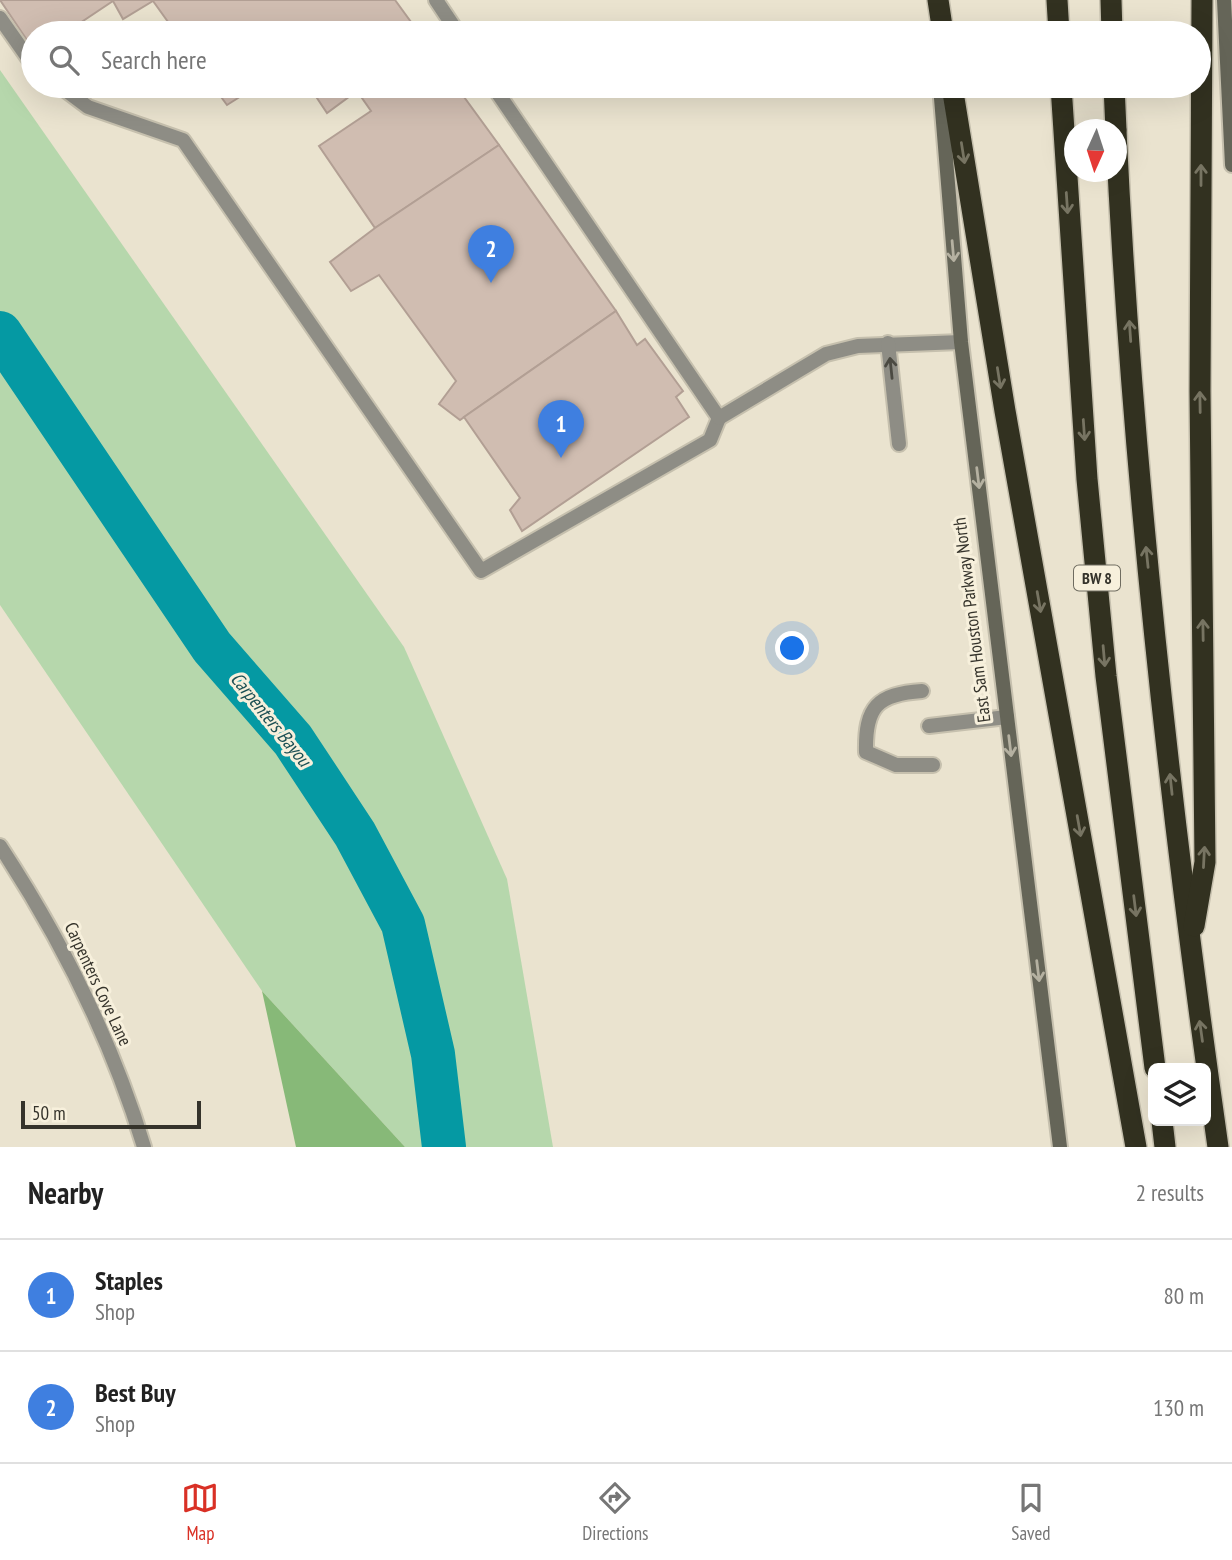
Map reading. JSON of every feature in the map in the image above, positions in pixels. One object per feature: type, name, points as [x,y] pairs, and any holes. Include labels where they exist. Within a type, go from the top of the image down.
[{"type":"highway","points":[[935,0],[940,21]]},
{"type":"highway","points":[[1057,0],[1058,21]]},
{"type":"highway","points":[[1111,0],[1112,21]]},
{"type":"highway","points":[[1202,0],[1202,21]]},
{"type":"highway","points":[[954,98],[1005,411],[1136,1147]]},
{"type":"highway","name":"BW 8","points":[[1062,98],[1087,479],[1106,676],[1154,1063]]},
{"type":"highway","points":[[1115,98],[1116,119]]},
{"type":"highway","points":[[1189,949],[1205,862],[1200,391],[1201,98]]},
{"type":"highway","points":[[1119,182],[1139,475],[1189,949],[1218,1147]]},
{"type":"highway","points":[[1163,1126],[1165,1147]]},
{"type":"main road","points":[[935,0],[935,21]]},
{"type":"main road","points":[[1224,0],[1232,165]]},
{"type":"main road","name":"East Sam Houston Parkway North","points":[[941,98],[961,342],[1060,1147]]},
{"type":"street","points":[[436,0],[450,21]]},
{"type":"street","points":[[0,18],[21,48]]},
{"type":"street","points":[[76,98],[88,107],[183,139],[481,571],[710,440],[719,418],[826,354],[858,345],[961,342]]},
{"type":"street","points":[[502,98],[719,418]]},
{"type":"street","points":[[888,343],[899,444]]},
{"type":"street","points":[[922,691],[897,693],[874,706],[866,728],[866,752],[895,765],[933,765]]},
{"type":"street","points":[[929,726],[1007,717]]},
{"type":"street","name":"Carpenters Cove Lane","points":[[0,846],[54,935],[90,1007],[130,1102],[144,1147]]},
{"type":"green space","points":[[0,70],[404,647],[507,879],[553,1147],[405,1147],[262,991],[0,605]]},
{"type":"green space","points":[[262,991],[405,1147],[296,1147]]},
{"type":"building","points":[[0,0],[395,0],[410,21],[167,21],[153,1],[123,19],[113,1],[83,21],[21,21],[21,31]]},
{"type":"building","points":[[222,98],[238,98],[227,105]]},
{"type":"building","points":[[317,98],[347,98],[327,113]]},
{"type":"building","points":[[362,98],[465,98],[499,145],[375,228],[319,146],[371,111]]},
{"type":"building","points":[[499,145],[616,311],[460,420],[439,404],[456,381],[379,275],[351,291],[330,262],[375,228]]},
{"type":"building","points":[[616,311],[637,345],[645,339],[683,391],[676,397],[689,417],[522,531],[510,510],[520,498],[464,417]]},
{"type":"waterway","name":"Carpenters Bayou","points":[[0,333],[212,647],[293,740],[355,834],[403,924],[433,1054],[444,1147]]},
{"type":"place","name":"Best Buy","points":[[491,283]]},
{"type":"place","name":"Staples","points":[[561,458]]}]
